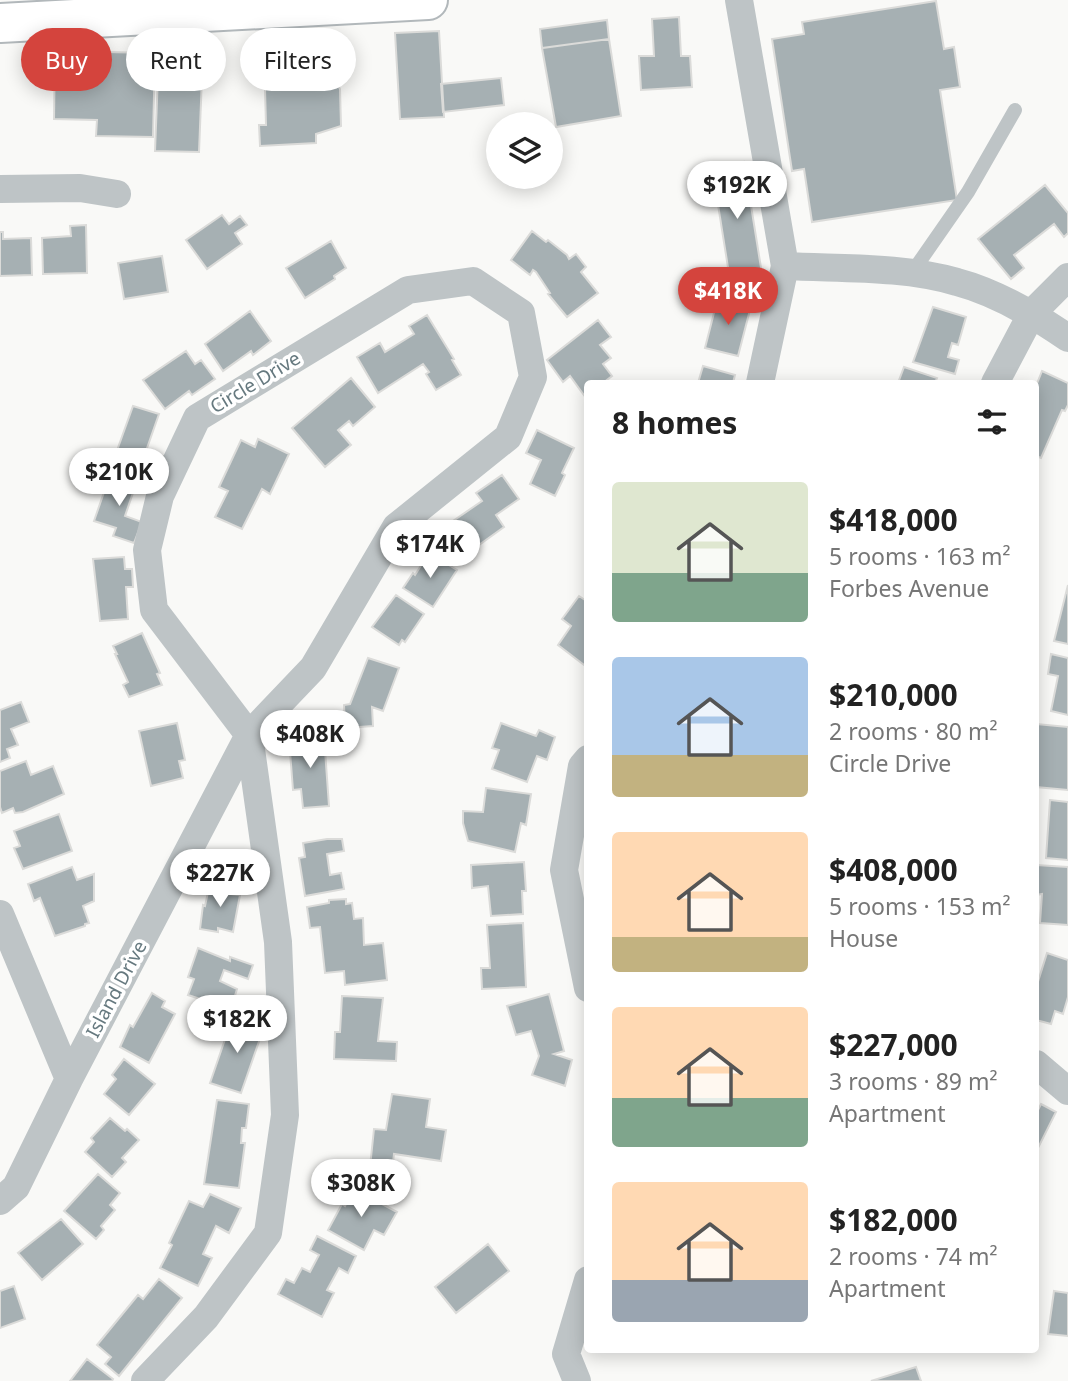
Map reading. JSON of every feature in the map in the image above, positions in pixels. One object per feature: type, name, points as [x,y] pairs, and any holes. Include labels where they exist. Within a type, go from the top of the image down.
[{"type":"main road","points":[[0,23],[428,0]]},
{"type":"street","points":[[739,0],[785,266],[761,380]]},
{"type":"street","points":[[0,189],[80,188],[117,194]]},
{"type":"street","points":[[785,266],[900,272],[958,282],[1031,313],[1068,338]]},
{"type":"street","points":[[997,380],[1031,313],[1068,277]]},
{"type":"street","name":"Circle Drive","points":[[249,735],[153,610],[147,550],[160,496],[197,418],[408,290],[473,281],[521,313]]},
{"type":"street","name":"Island Drive","points":[[0,1201],[16,1187],[69,1079],[249,735],[313,668],[396,527],[508,437],[533,377],[521,313]]},
{"type":"street","points":[[145,1381],[206,1317],[268,1233],[285,1115],[283,1062],[278,942],[249,735]]},
{"type":"street","points":[[584,764],[564,870],[584,968]]},
{"type":"street","points":[[0,914],[69,1079]]},
{"type":"street","points":[[1039,1066],[1065,1080]]},
{"type":"street","points":[[576,1381],[566,1354],[584,1293]]},
{"type":"lane","points":[[900,272],[968,192],[1015,110]]},
{"type":"building","points":[[936,1],[944,49],[954,47],[960,87],[940,90],[957,200],[812,222],[804,169],[792,171],[772,39],[804,34],[802,22]]},
{"type":"building","points":[[679,17],[681,56],[690,56],[692,87],[641,90],[639,56],[654,56],[652,19]]},
{"type":"building","points":[[607,20],[609,39],[542,48],[540,29]]},
{"type":"building","points":[[439,31],[444,117],[400,119],[395,33]]},
{"type":"building","points":[[609,39],[621,116],[563,126],[563,112],[553,112],[542,48]]},
{"type":"building","points":[[112,52],[126,52],[126,91],[154,91],[153,137],[96,136],[97,120],[54,119],[54,91],[112,91]]},
{"type":"building","points":[[501,78],[504,105],[443,112],[441,84]]},
{"type":"building","points":[[157,91],[201,91],[199,152],[155,151]]},
{"type":"building","points":[[265,91],[340,91],[341,126],[316,134],[316,143],[260,146],[259,125],[266,125]]},
{"type":"building","points":[[744,162],[762,274],[730,280],[712,167]]},
{"type":"building","points":[[1045,185],[1068,213],[1068,233],[1064,237],[1054,224],[1014,255],[1024,268],[1011,279],[978,239]]},
{"type":"building","points":[[222,215],[229,224],[240,216],[247,225],[235,233],[242,244],[207,269],[186,240]]},
{"type":"building","points":[[86,225],[87,273],[43,274],[42,238],[71,236],[70,226]]},
{"type":"building","points":[[532,231],[546,242],[548,240],[569,259],[576,254],[586,267],[581,272],[598,293],[567,317],[548,294],[550,293],[536,272],[533,270],[530,275],[511,260]]},
{"type":"building","points":[[0,232],[3,232],[3,239],[31,238],[32,275],[0,276]]},
{"type":"building","points":[[331,241],[346,268],[334,276],[335,279],[305,298],[286,268]]},
{"type":"building","points":[[162,256],[168,292],[124,299],[118,263]]},
{"type":"building","points":[[718,297],[751,306],[738,356],[705,348]]},
{"type":"building","points":[[933,307],[966,317],[958,345],[952,343],[948,357],[959,360],[955,374],[913,362]]},
{"type":"building","points":[[250,311],[271,341],[253,355],[251,351],[223,371],[205,344]]},
{"type":"building","points":[[427,315],[461,375],[436,390],[423,364],[378,393],[357,357],[380,343],[385,352],[414,334],[409,326]]},
{"type":"building","points":[[598,320],[611,337],[600,345],[611,358],[603,364],[612,376],[607,380],[584,380],[584,395],[570,376],[563,382],[547,360]]},
{"type":"building","points":[[186,351],[195,364],[201,360],[215,379],[192,395],[189,391],[165,409],[143,380]]},
{"type":"building","points":[[703,366],[735,375],[734,380],[699,380]]},
{"type":"building","points":[[904,367],[937,378],[936,380],[899,380]]},
{"type":"building","points":[[1042,371],[1068,383],[1068,405],[1065,411],[1062,410],[1041,458],[1039,457],[1038,380]]},
{"type":"building","points":[[351,378],[375,407],[353,426],[349,421],[338,430],[351,445],[325,467],[292,428]]},
{"type":"building","points":[[133,406],[159,414],[146,451],[163,456],[155,477],[134,470],[137,463],[115,456]]},
{"type":"building","points":[[537,430],[574,448],[555,496],[530,484],[541,460],[526,453]]},
{"type":"building","points":[[258,439],[289,454],[270,494],[262,489],[242,529],[215,517],[228,491],[219,487],[241,440],[255,447]]},
{"type":"building","points":[[111,472],[137,481],[125,516],[142,522],[134,543],[113,536],[116,528],[94,521]]},
{"type":"building","points":[[502,475],[519,499],[496,515],[504,527],[458,560],[437,532],[482,501],[476,493]]},
{"type":"building","points":[[429,553],[457,570],[433,607],[403,588]]},
{"type":"building","points":[[124,557],[125,569],[132,569],[133,587],[126,587],[128,619],[100,621],[93,559]]},
{"type":"building","points":[[1068,585],[1068,644],[1054,641]]},
{"type":"building","points":[[396,595],[424,614],[405,642],[402,640],[399,645],[372,627]]},
{"type":"building","points":[[579,596],[584,599],[584,665],[558,645],[571,626],[562,619]]},
{"type":"building","points":[[142,633],[160,673],[157,674],[162,685],[129,697],[123,685],[128,682],[113,646]]},
{"type":"building","points":[[1051,654],[1068,658],[1068,715],[1051,711],[1058,676],[1048,674]]},
{"type":"building","points":[[368,658],[399,668],[383,711],[372,707],[373,726],[345,728],[344,705],[350,704]]},
{"type":"building","points":[[21,702],[29,722],[11,729],[18,745],[7,749],[10,758],[0,762],[0,710]]},
{"type":"building","points":[[177,723],[185,760],[179,761],[183,778],[151,786],[139,731]]},
{"type":"building","points":[[501,723],[536,736],[539,730],[555,737],[547,760],[537,756],[527,782],[492,769],[499,750],[492,748]]},
{"type":"building","points":[[1039,724],[1068,727],[1068,790],[1039,787]]},
{"type":"building","points":[[324,736],[329,806],[303,808],[301,789],[293,790],[289,739]]},
{"type":"building","points":[[26,761],[31,775],[53,766],[64,794],[23,812],[15,813],[13,808],[2,813],[0,771]]},
{"type":"building","points":[[486,788],[531,794],[526,825],[521,823],[515,852],[468,841],[463,811],[483,812]]},
{"type":"building","points":[[1050,800],[1068,802],[1068,860],[1046,858]]},
{"type":"building","points":[[59,814],[72,851],[23,869],[14,848],[20,846],[14,831]]},
{"type":"building","points":[[342,839],[344,851],[327,854],[330,875],[341,873],[344,889],[305,896],[299,858],[305,857],[303,843]]},
{"type":"building","points":[[524,862],[526,891],[522,891],[523,914],[491,916],[488,886],[472,888],[471,865]]},
{"type":"building","points":[[1039,865],[1068,867],[1068,925],[1040,923],[1042,894],[1039,894]]},
{"type":"building","points":[[72,867],[77,880],[94,874],[94,901],[83,906],[89,923],[55,936],[40,898],[34,901],[28,884]]},
{"type":"building","points":[[210,883],[232,887],[231,894],[240,895],[233,932],[218,928],[218,932],[200,929],[203,905],[205,906]]},
{"type":"building","points":[[346,899],[346,904],[352,903],[354,919],[363,918],[364,945],[383,943],[387,980],[345,985],[344,971],[325,973],[320,927],[310,928],[307,907],[329,903],[329,900]]},
{"type":"building","points":[[523,923],[526,987],[482,989],[481,968],[490,968],[487,925]]},
{"type":"building","points":[[198,948],[230,961],[230,957],[253,965],[248,979],[224,970],[220,981],[237,989],[231,1009],[188,995],[194,979],[188,977]]},
{"type":"building","points":[[1047,953],[1068,960],[1068,997],[1063,1014],[1055,1011],[1051,1024],[1039,1021],[1039,978]]},
{"type":"building","points":[[152,993],[165,1001],[162,1007],[175,1014],[149,1063],[120,1047],[130,1025],[133,1027]]},
{"type":"building","points":[[549,994],[564,1051],[554,1054],[572,1060],[565,1086],[532,1075],[539,1056],[531,1031],[516,1035],[507,1006]]},
{"type":"building","points":[[342,996],[383,998],[378,1041],[397,1042],[396,1061],[334,1059],[335,1032],[340,1032]]},
{"type":"building","points":[[233,1016],[264,1027],[241,1093],[210,1083]]},
{"type":"building","points":[[124,1059],[155,1084],[129,1115],[104,1094],[116,1079],[112,1075]]},
{"type":"building","points":[[392,1094],[430,1099],[426,1127],[446,1130],[441,1161],[394,1154],[392,1171],[370,1167],[374,1129],[386,1130]]},
{"type":"building","points":[[217,1100],[249,1104],[246,1128],[242,1128],[241,1143],[245,1143],[239,1188],[204,1184]]},
{"type":"building","points":[[1041,1104],[1056,1112],[1039,1146]]},
{"type":"building","points":[[110,1118],[139,1140],[122,1158],[126,1162],[112,1177],[85,1152],[94,1142],[91,1138]]},
{"type":"building","points":[[98,1174],[120,1193],[110,1205],[115,1210],[101,1226],[104,1230],[96,1239],[64,1211]]},
{"type":"building","points":[[354,1189],[397,1212],[384,1235],[374,1230],[364,1250],[328,1230],[342,1204],[345,1206]]},
{"type":"building","points":[[210,1194],[241,1208],[229,1233],[216,1226],[203,1254],[212,1258],[198,1286],[160,1268],[189,1201],[203,1207]]},
{"type":"building","points":[[61,1219],[83,1244],[42,1280],[18,1253]]},
{"type":"building","points":[[317,1236],[356,1256],[348,1273],[339,1268],[327,1290],[334,1293],[322,1317],[278,1294],[286,1279],[294,1283],[302,1268],[310,1272],[319,1255],[310,1250]]},
{"type":"building","points":[[488,1244],[509,1271],[456,1313],[435,1287]]},
{"type":"building","points":[[159,1279],[182,1298],[119,1376],[105,1364],[111,1357],[97,1345],[138,1295],[143,1299]]},
{"type":"building","points":[[14,1286],[25,1319],[0,1328],[0,1291]]},
{"type":"building","points":[[1054,1291],[1068,1293],[1068,1336],[1048,1334]]},
{"type":"building","points":[[87,1359],[113,1379],[112,1381],[70,1381]]},
{"type":"building","points":[[916,1367],[921,1381],[871,1381]]}]
